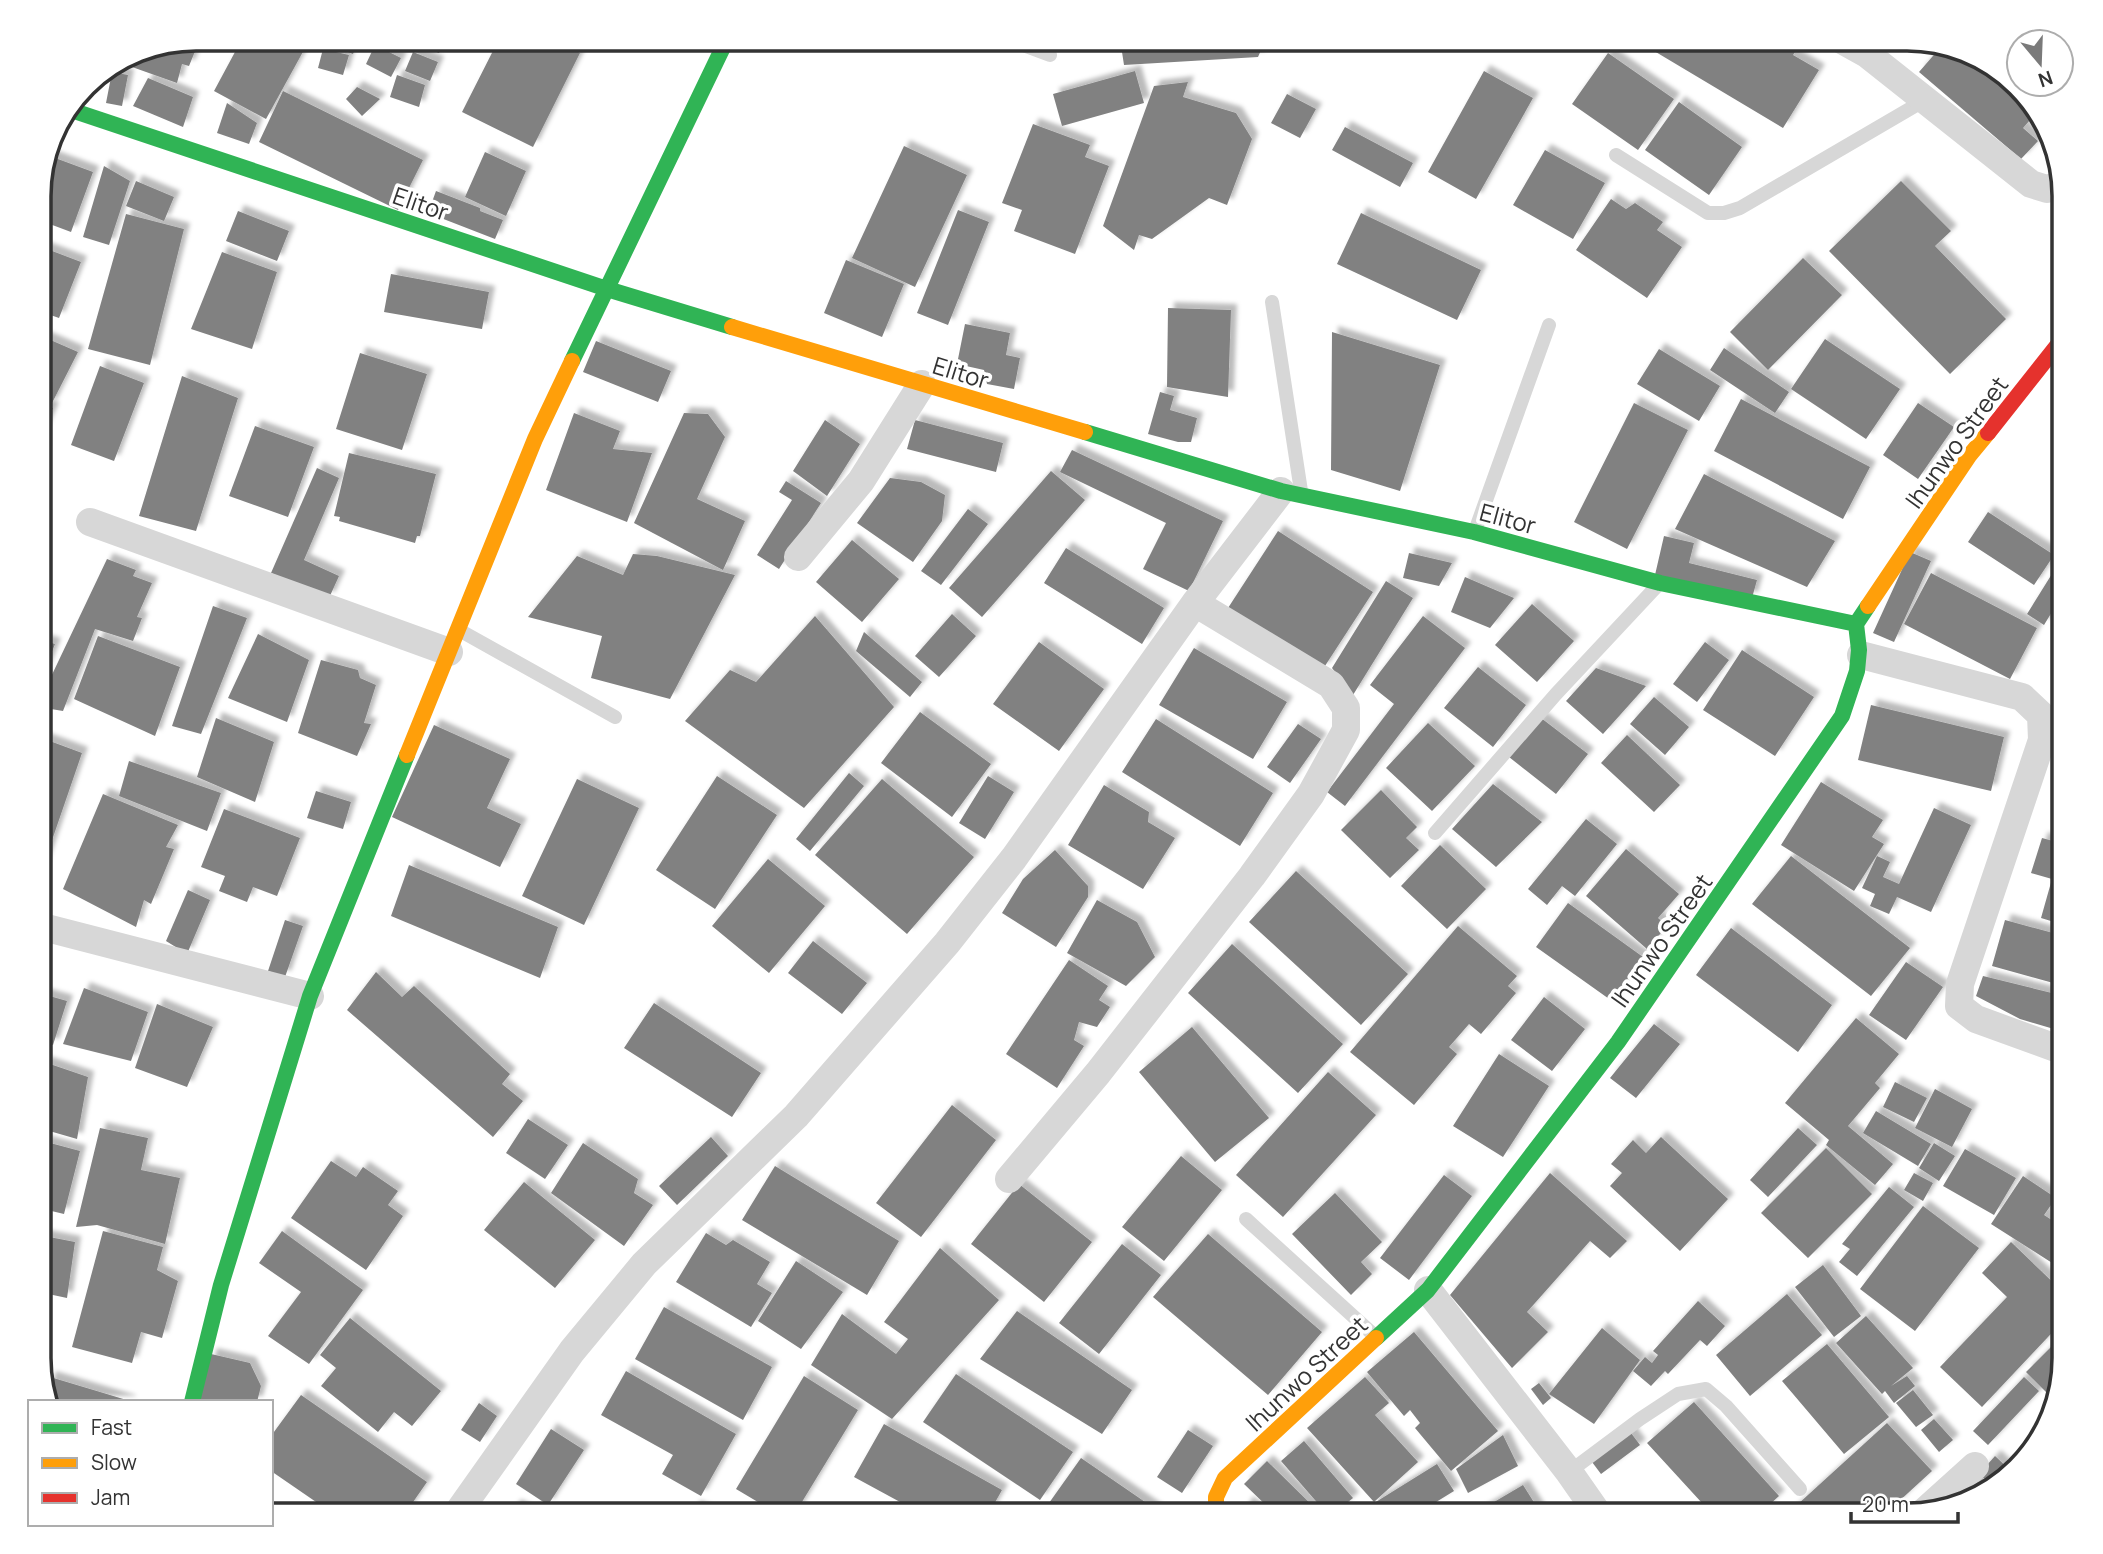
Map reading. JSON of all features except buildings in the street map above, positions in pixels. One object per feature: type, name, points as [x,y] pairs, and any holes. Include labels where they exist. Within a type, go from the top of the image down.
[{"type":"street","points":[[192,1400],[221,1285],[310,996],[535,439],[720,51]]},
{"type":"street","points":[[1862,51],[2031,184],[2047,189],[2052,187]]},
{"type":"street","name":"Elitor","points":[[77,112],[607,289],[1291,494],[1474,532],[1660,583],[1856,624]]},
{"type":"street","name":"Ihunwo Street","points":[[1216,1503],[1225,1478],[1427,1290],[1618,1042],[1842,716],[1854,687],[1861,655],[1856,624],[1969,456],[2052,352]]},
{"type":"street","points":[[798,557],[861,481],[922,384]]},
{"type":"street","points":[[465,1503],[572,1351],[645,1264],[796,1116],[947,943],[1013,859],[1195,603],[1291,494]]},
{"type":"street","points":[[90,522],[453,640]]},
{"type":"street","points":[[1009,1179],[1098,1073],[1252,876],[1311,794],[1346,730],[1346,708],[1331,685],[1195,603]]},
{"type":"street","points":[[1861,655],[2022,697],[2041,715],[2042,740],[1960,984],[1959,1006],[1976,1019],[2052,1047]]},
{"type":"street","points":[[51,929],[310,996]]},
{"type":"street","points":[[1427,1290],[1590,1503]]},
{"type":"street","points":[[1938,1500],[1975,1466]]},
{"type":"lane","points":[[1040,51],[1050,55]]},
{"type":"lane","points":[[1616,155],[1708,214],[1724,213],[1740,208],[1925,100]]},
{"type":"lane","points":[[1272,302],[1291,494]]},
{"type":"lane","points":[[1474,532],[1549,325]]},
{"type":"lane","points":[[1435,833],[1556,694],[1660,583]]},
{"type":"lane","points":[[453,640],[615,717]]},
{"type":"lane","points":[[1246,1219],[1377,1338]]},
{"type":"lane","points":[[1569,1472],[1678,1394],[1706,1389],[1726,1406],[1800,1489]]},
{"type":"traffic: fast","points":[[572,361],[721,51]]},
{"type":"traffic: fast","points":[[77,112],[607,289],[732,327]]},
{"type":"traffic: fast","points":[[1085,432],[1281,491],[1474,532],[1660,583],[1856,624]]},
{"type":"traffic: fast","points":[[1376,1338],[1428,1290],[1618,1042],[1842,716],[1857,671],[1859,650],[1856,624],[1868,606]]},
{"type":"traffic: fast","points":[[192,1400],[221,1285],[310,996],[407,755]]},
{"type":"traffic: slow","points":[[732,327],[1085,432]]},
{"type":"traffic: slow","points":[[407,755],[535,439],[572,361]]},
{"type":"traffic: slow","points":[[1868,606],[1969,456],[1988,433]]},
{"type":"traffic: slow","points":[[1216,1503],[1225,1478],[1376,1338]]},
{"type":"traffic: jam","points":[[1988,433],[2052,352]]}]
